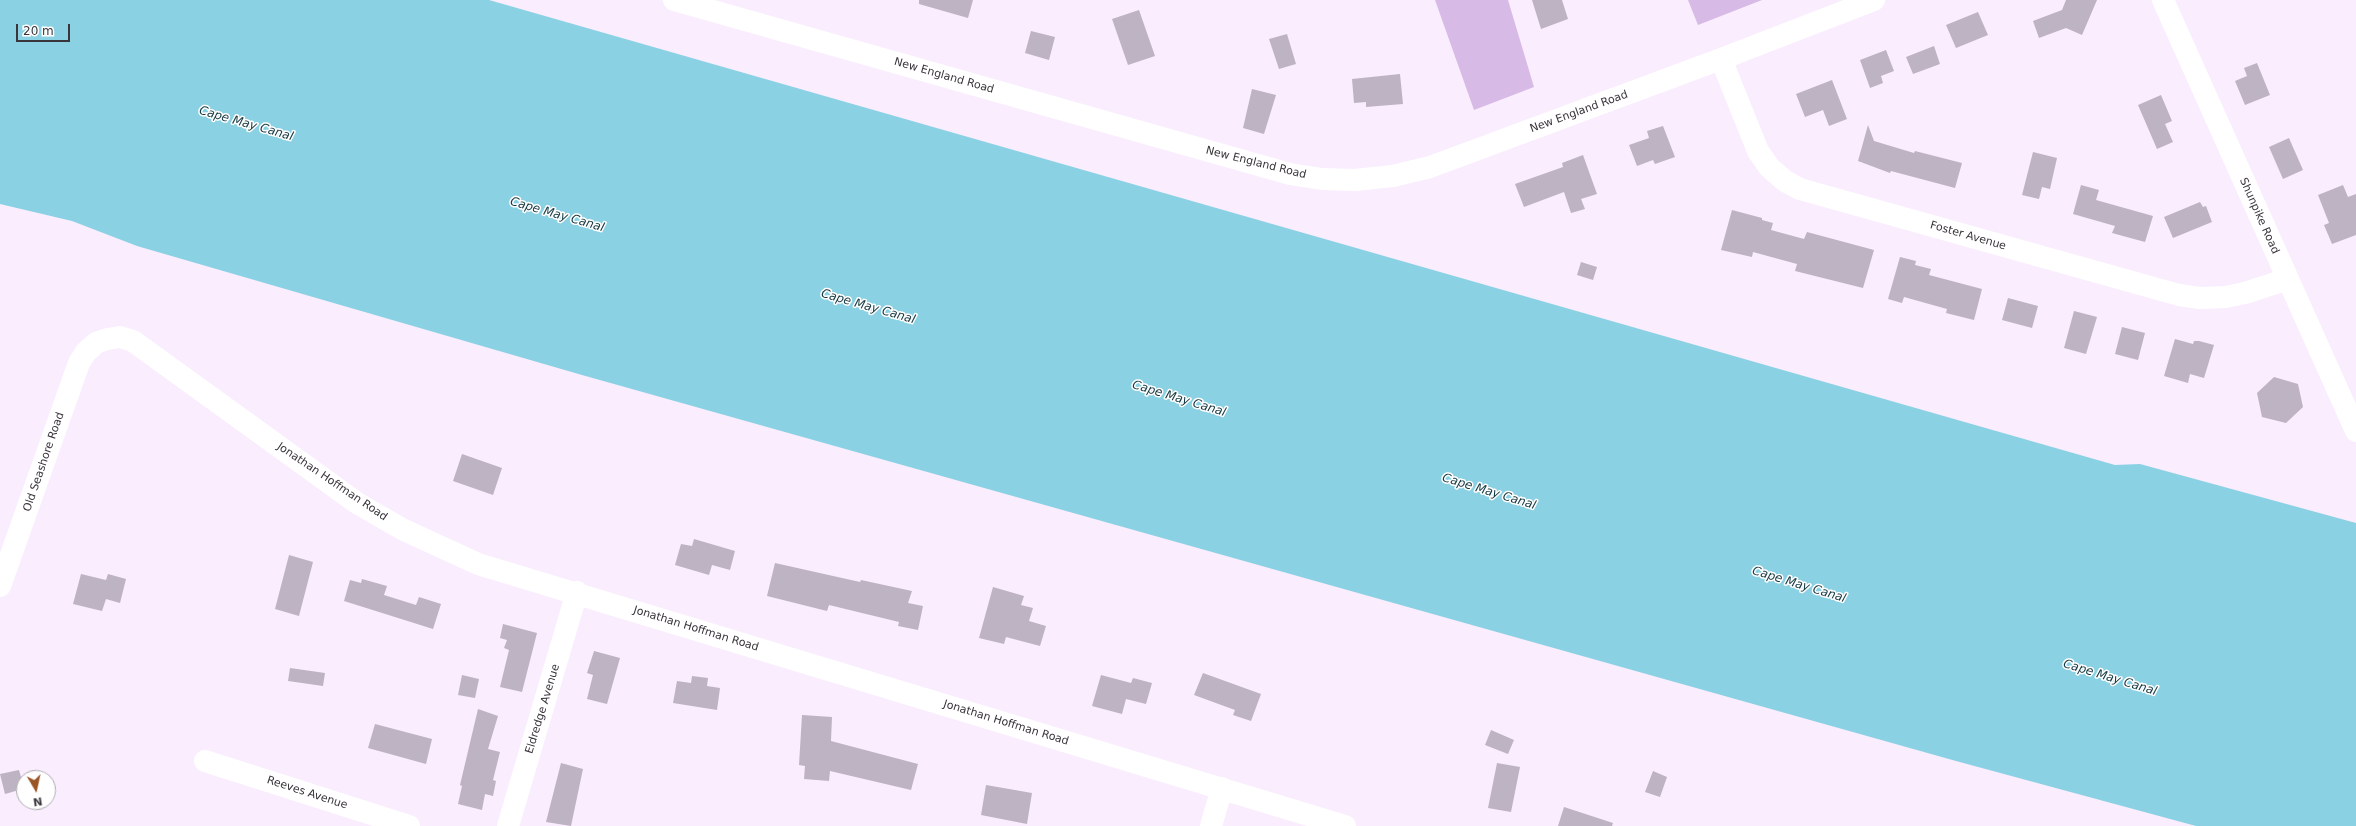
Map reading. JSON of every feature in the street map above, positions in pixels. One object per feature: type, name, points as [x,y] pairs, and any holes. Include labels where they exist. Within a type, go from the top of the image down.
[{"type":"street","name":"New England Road","points":[[674,0],[1290,174],[1322,179],[1355,180],[1393,176],[1430,167],[1721,59],[1874,0]]},
{"type":"street","name":"Shunpike Road","points":[[2163,0],[2356,431]]},
{"type":"street","name":"Foster Avenue","points":[[1721,59],[1758,151],[1769,167],[1785,181],[1800,189],[2179,295],[2200,298],[2225,297],[2245,293],[2288,279]]},
{"type":"street","name":"Jonathan Hoffman Road","points":[[96,343],[107,338],[120,337],[133,341],[357,503],[402,529],[478,564],[517,577],[577,592],[1345,826]]},
{"type":"street","name":"Old Seashore Road","points":[[0,586],[79,363],[86,352],[96,343]]},
{"type":"street","name":"Eldredge Avenue","points":[[508,826],[577,592]]},
{"type":"street","name":"Reeves Avenue","points":[[205,761],[409,826]]},
{"type":"street","points":[[1211,826],[1222,788]]},
{"type":"shaded area","points":[[1435,0],[1508,0],[1534,87],[1474,110]]},
{"type":"shaded area","points":[[1688,0],[1762,0],[1698,25]]},
{"type":"water","name":"Cape May Canal","points":[[0,0],[489,0],[2115,465],[2140,464],[2356,523],[2356,826],[2196,826],[1956,761],[582,375],[137,246],[72,221],[0,204]]},
{"type":"building","points":[[919,0],[973,0],[968,18],[919,4]]},
{"type":"building","points":[[1532,0],[1562,0],[1568,19],[1541,29]]},
{"type":"building","points":[[2066,0],[2097,0],[2082,35],[2066,28],[2039,38],[2033,21],[2062,10]]},
{"type":"building","points":[[1139,10],[1155,56],[1128,65],[1112,19]]},
{"type":"building","points":[[1978,12],[1988,35],[1956,48],[1946,25]]},
{"type":"building","points":[[1031,31],[1055,37],[1049,60],[1025,53]]},
{"type":"building","points":[[1287,34],[1296,64],[1279,69],[1269,39]]},
{"type":"building","points":[[1934,46],[1940,64],[1913,74],[1906,57]]},
{"type":"building","points":[[1886,50],[1894,71],[1881,76],[1883,83],[1870,88],[1860,60]]},
{"type":"building","points":[[2257,63],[2270,95],[2245,105],[2235,81],[2247,76],[2244,68]]},
{"type":"building","points":[[1400,74],[1403,104],[1366,107],[1366,102],[1354,103],[1352,79]]},
{"type":"building","points":[[1832,80],[1847,119],[1829,126],[1823,110],[1805,117],[1796,94]]},
{"type":"building","points":[[1252,89],[1276,95],[1264,134],[1243,128]]},
{"type":"building","points":[[2161,95],[2172,121],[2165,124],[2173,142],[2157,149],[2138,105]]},
{"type":"building","points":[[1868,125],[1874,141],[1914,153],[1915,151],[1962,163],[1955,188],[1891,171],[1890,173],[1858,161]]},
{"type":"building","points":[[1663,126],[1675,157],[1655,164],[1653,160],[1637,166],[1629,145],[1649,138],[1647,131]]},
{"type":"building","points":[[2289,138],[2303,170],[2283,179],[2269,147]]},
{"type":"building","points":[[2033,152],[2057,158],[2050,189],[2042,187],[2039,199],[2022,195]]},
{"type":"building","points":[[1583,155],[1597,194],[1581,199],[1585,209],[1571,213],[1564,192],[1524,207],[1515,184],[1563,167],[1562,163]]},
{"type":"building","points":[[2081,185],[2099,190],[2096,200],[2153,216],[2145,242],[2112,233],[2115,226],[2073,214]]},
{"type":"building","points":[[2343,185],[2348,197],[2356,194],[2356,235],[2332,244],[2324,225],[2329,223],[2318,195]]},
{"type":"building","points":[[2200,202],[2203,207],[2206,206],[2212,222],[2173,238],[2164,217]]},
{"type":"building","points":[[1732,210],[1762,218],[1762,220],[1773,223],[1771,230],[1804,239],[1807,232],[1874,250],[1863,288],[1795,271],[1797,264],[1753,252],[1752,257],[1721,250]]},
{"type":"building","points":[[1900,257],[1916,261],[1915,265],[1931,269],[1929,275],[1982,289],[1974,320],[1946,313],[1947,309],[1904,297],[1902,303],[1888,299]]},
{"type":"building","points":[[1581,262],[1597,267],[1593,280],[1577,275]]},
{"type":"building","points":[[2008,298],[2038,306],[2032,328],[2002,320]]},
{"type":"building","points":[[2074,311],[2097,317],[2086,354],[2064,348]]},
{"type":"building","points":[[2122,327],[2145,333],[2138,360],[2115,354]]},
{"type":"building","points":[[2175,339],[2193,344],[2194,341],[2199,341],[2214,345],[2204,378],[2190,374],[2188,383],[2164,376]]},
{"type":"building","points":[[2274,377],[2298,384],[2303,407],[2286,423],[2262,417],[2257,393]]},
{"type":"building","points":[[462,454],[502,468],[493,495],[453,481]]},
{"type":"building","points":[[694,539],[735,551],[730,570],[712,565],[709,575],[675,565],[681,544],[692,546]]},
{"type":"building","points":[[289,555],[313,562],[299,616],[275,609]]},
{"type":"building","points":[[775,563],[860,582],[861,580],[912,591],[908,603],[923,606],[918,630],[898,626],[899,622],[829,605],[827,611],[767,596]]},
{"type":"building","points":[[81,574],[106,580],[108,574],[126,579],[120,603],[106,599],[102,611],[73,604]]},
{"type":"building","points":[[362,579],[387,586],[384,595],[416,605],[419,597],[441,604],[433,629],[344,601],[350,580],[361,583]]},
{"type":"building","points":[[993,587],[1024,596],[1021,605],[1033,608],[1029,621],[1046,626],[1040,646],[1006,637],[1004,644],[979,638]]},
{"type":"building","points":[[503,624],[537,633],[522,692],[500,687],[509,650],[504,648],[507,640],[500,638]]},
{"type":"building","points":[[594,651],[620,658],[607,704],[587,699],[593,675],[587,673]]},
{"type":"building","points":[[290,668],[325,673],[323,686],[288,681]]},
{"type":"building","points":[[1203,673],[1261,694],[1251,721],[1233,715],[1235,710],[1194,695]]},
{"type":"building","points":[[462,675],[479,679],[475,698],[458,695]]},
{"type":"building","points":[[1101,675],[1131,683],[1133,678],[1152,683],[1146,704],[1126,699],[1122,714],[1092,706]]},
{"type":"building","points":[[692,676],[708,678],[707,686],[720,688],[717,710],[673,703],[677,681],[691,683]]},
{"type":"building","points":[[478,709],[498,716],[488,749],[500,752],[493,780],[496,781],[493,796],[485,794],[482,810],[458,804],[462,786],[460,785]]},
{"type":"building","points":[[802,715],[832,717],[831,741],[918,764],[911,790],[830,771],[829,781],[804,779],[805,766],[799,765]]},
{"type":"building","points":[[375,724],[432,739],[426,764],[368,748]]},
{"type":"building","points":[[1491,730],[1514,740],[1508,754],[1485,745]]},
{"type":"building","points":[[561,763],[583,769],[571,826],[546,822]]},
{"type":"building","points":[[1497,763],[1520,767],[1511,812],[1488,808]]},
{"type":"building","points":[[16,771],[16,791],[5,794],[0,774]]},
{"type":"building","points":[[1653,771],[1667,777],[1660,797],[1645,792]]},
{"type":"building","points":[[986,785],[1032,793],[1027,824],[981,815]]},
{"type":"building","points":[[1564,807],[1613,823],[1612,826],[1558,826]]}]
